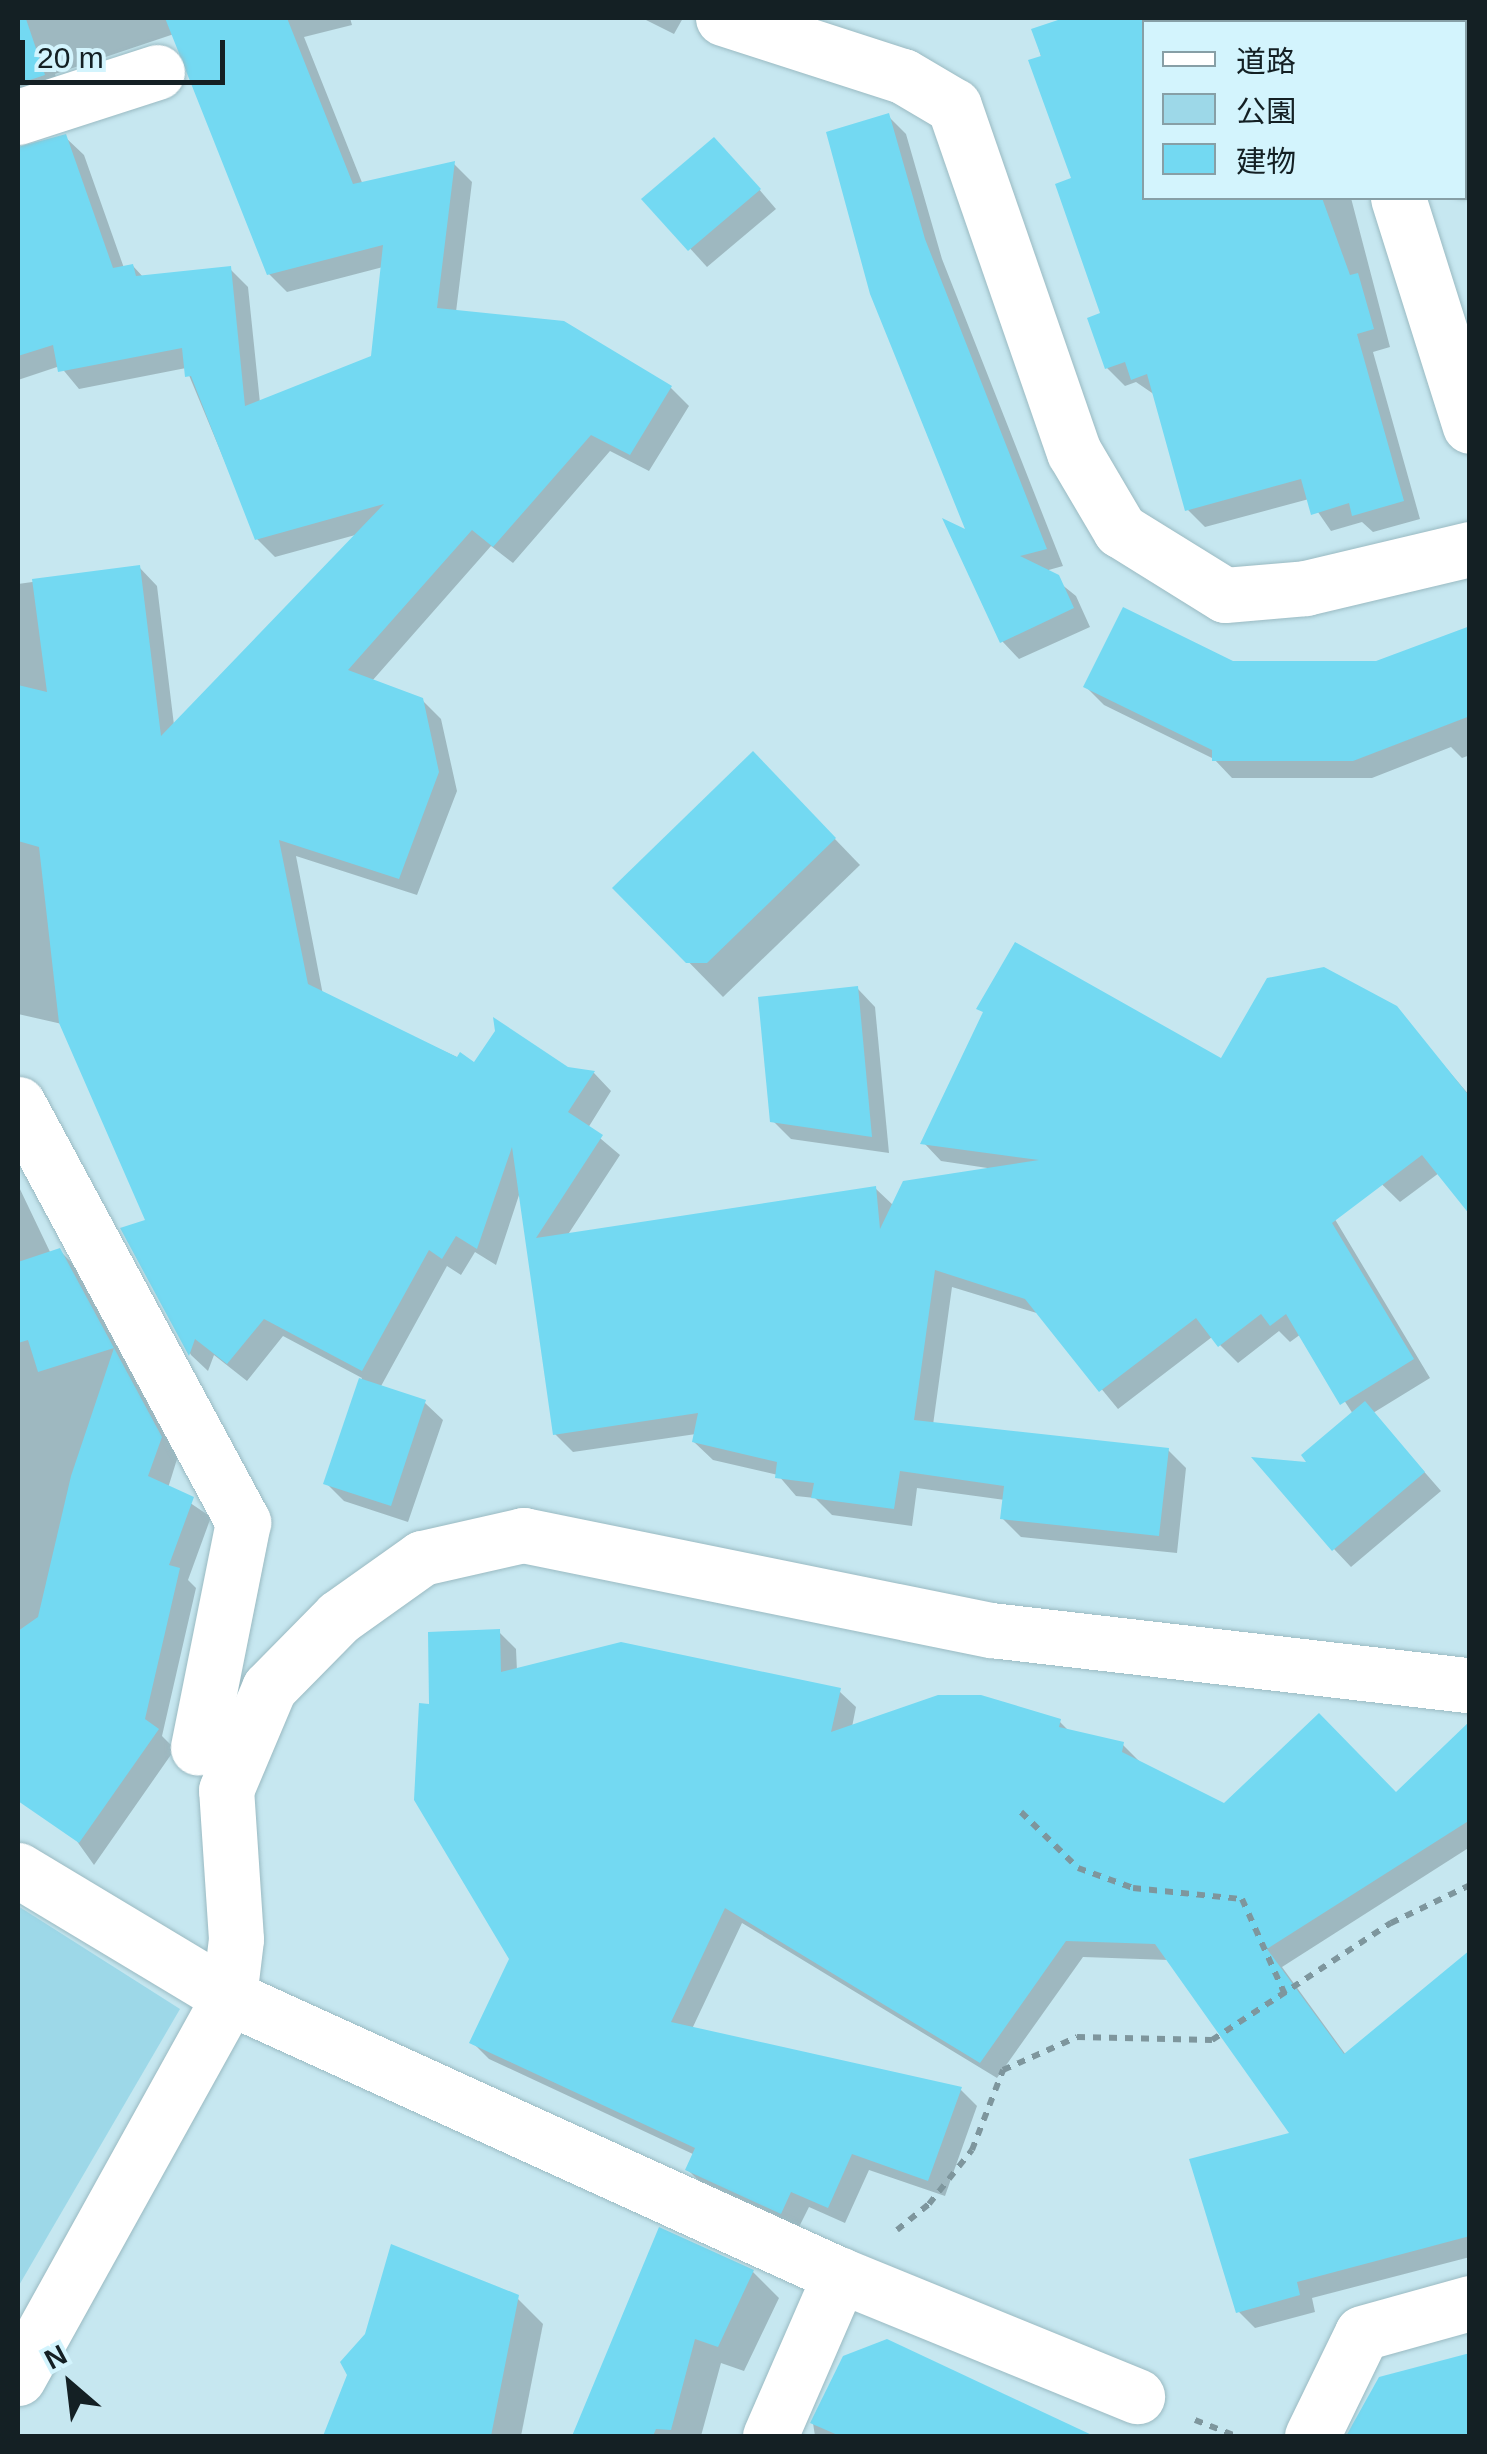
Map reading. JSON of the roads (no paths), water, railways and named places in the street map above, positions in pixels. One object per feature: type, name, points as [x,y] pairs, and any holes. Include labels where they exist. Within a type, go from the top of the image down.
[{"type":"street","points":[[724,18],[903,76],[954,106],[1074,452],[1120,530],[1225,595],[1306,588],[1470,549]]},
{"type":"street","points":[[18,117],[157,72]]},
{"type":"street","points":[[1399,200],[1470,426]]},
{"type":"street","points":[[18,1104],[243,1522],[198,1748]]},
{"type":"street","points":[[18,2378],[229,1997],[236,1939],[226,1790],[270,1688],[339,1617],[422,1558],[523,1535],[991,1630],[1470,1685]]},
{"type":"street","points":[[18,1870],[229,1997],[840,2275],[1136,2396]]},
{"type":"street","points":[[770,2436],[840,2275]]},
{"type":"street","points":[[1312,2436],[1362,2333],[1470,2303]]}]
